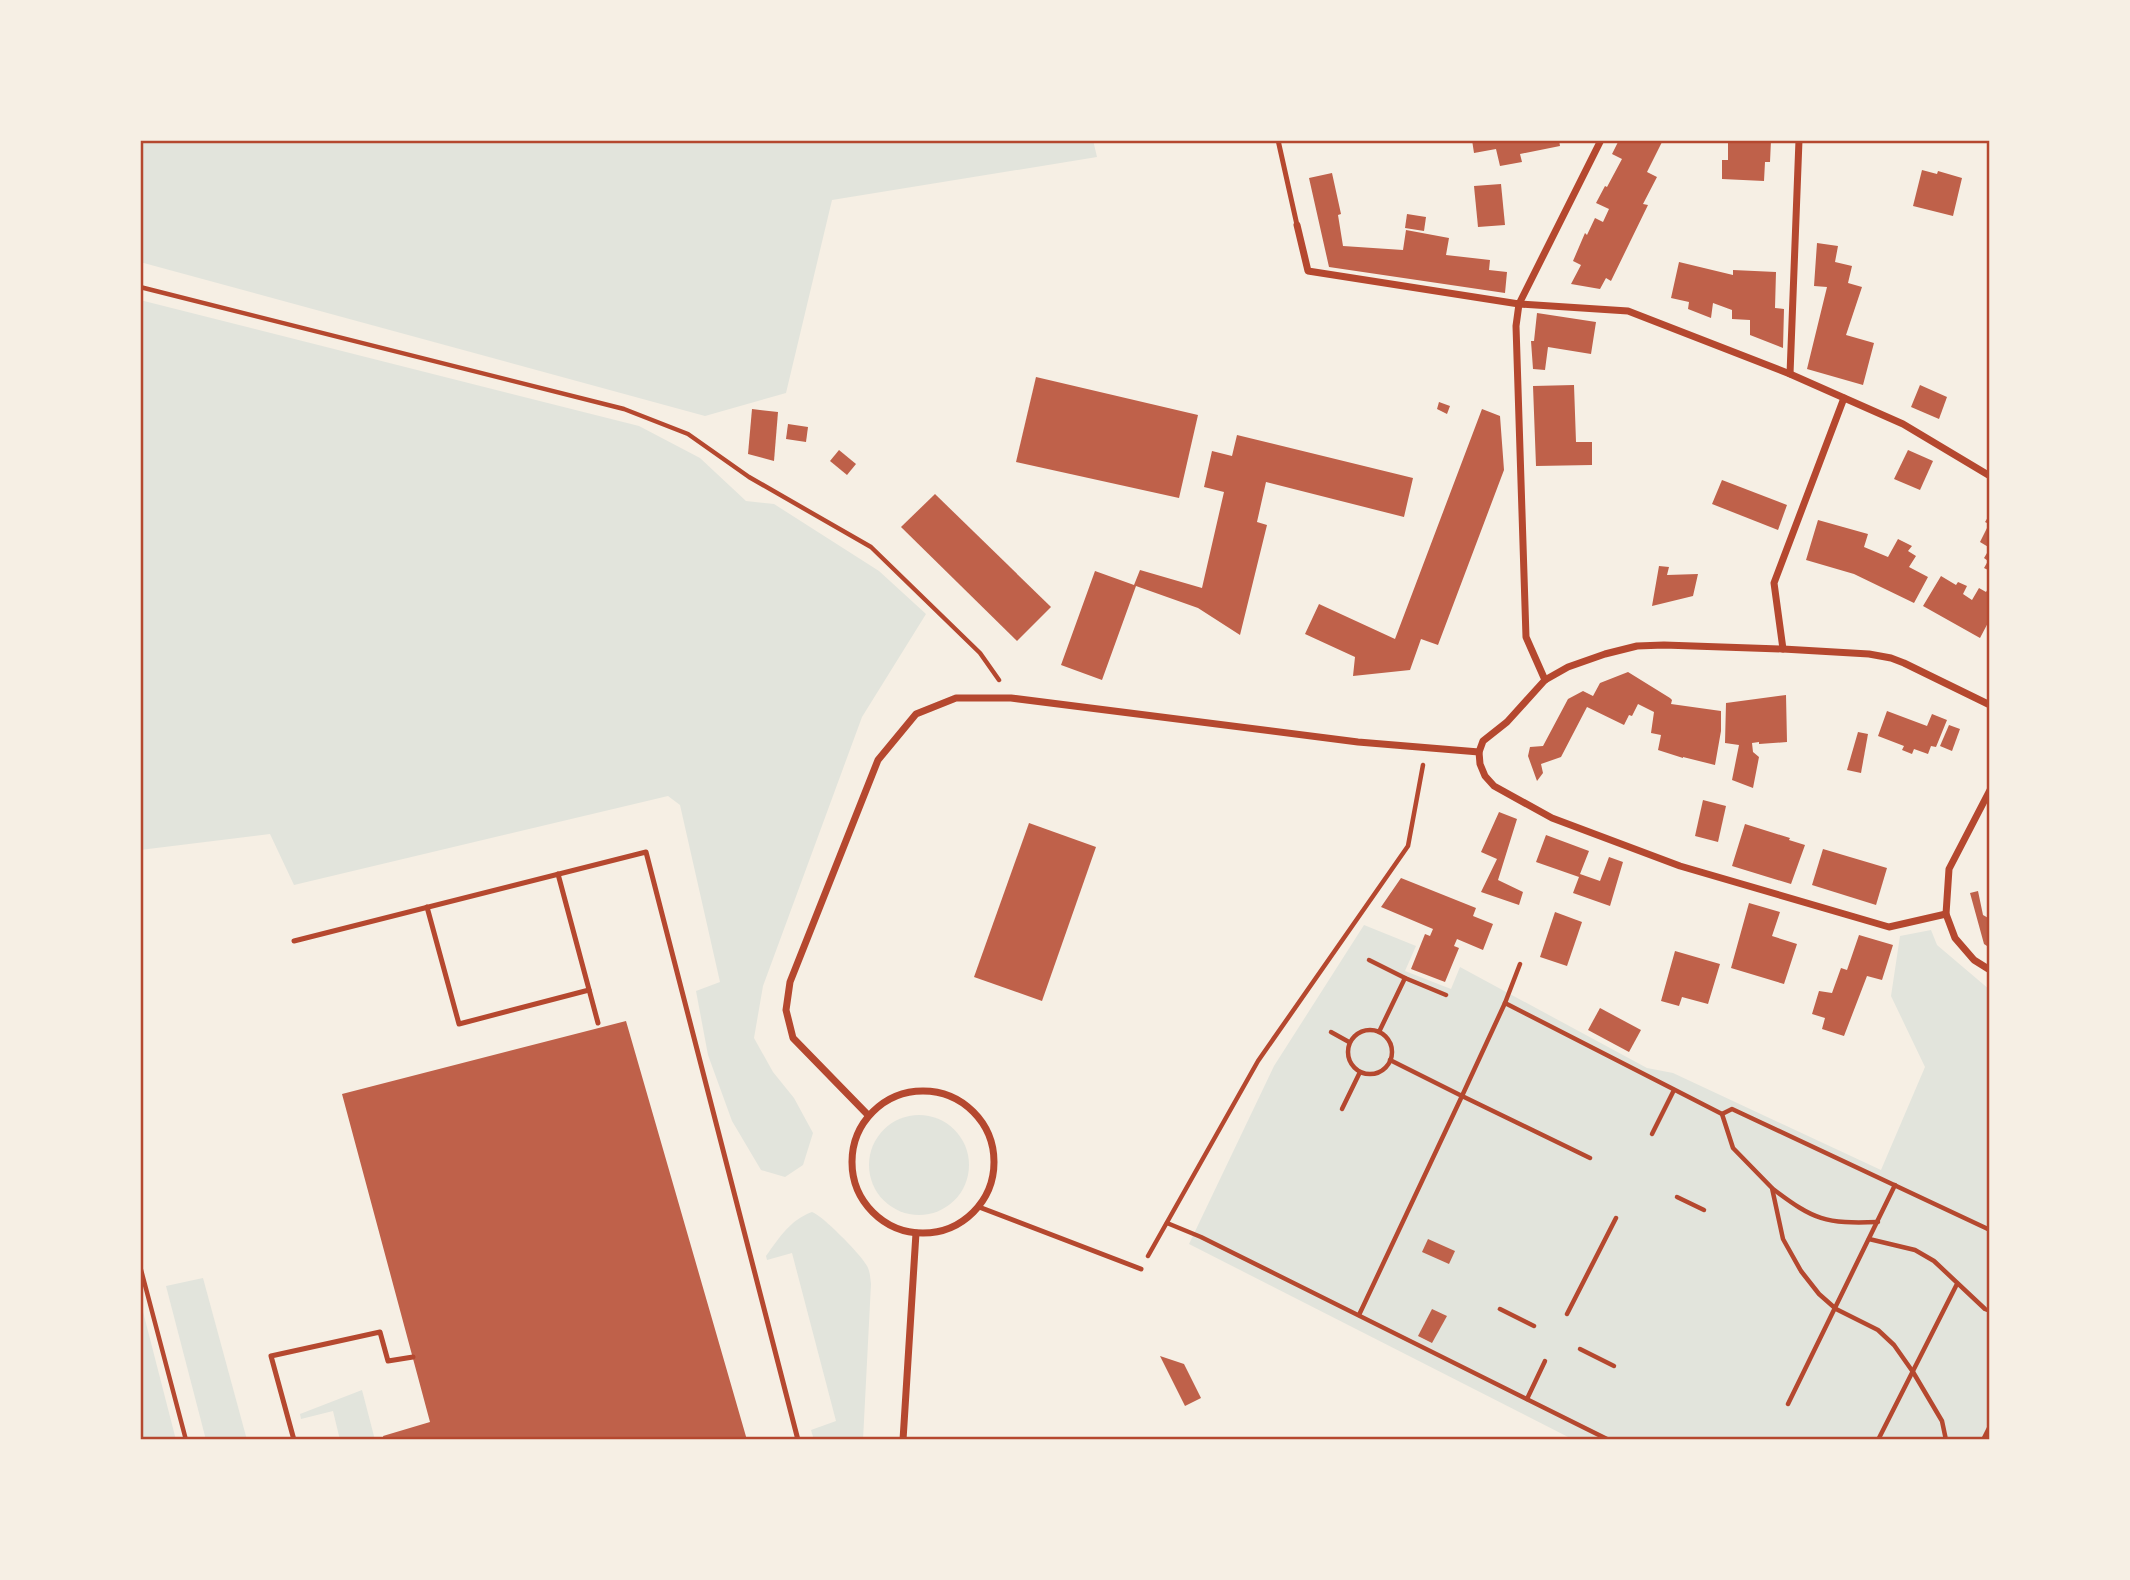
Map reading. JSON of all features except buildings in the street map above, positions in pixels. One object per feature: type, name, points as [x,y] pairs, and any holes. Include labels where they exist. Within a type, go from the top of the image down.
[{"type":"street","points":[[1545,680],[1526,638],[1516,326],[1519,304],[1601,140]]},
{"type":"street","points":[[1790,374],[1799,140]]},
{"type":"street","points":[[1297,225],[1308,271],[1519,304],[1628,312],[1790,374],[1903,424],[1990,476]]},
{"type":"street","points":[[1783,649],[1774,583],[1844,398]]},
{"type":"street","points":[[1946,914],[1889,927],[1680,866],[1552,818],[1494,786],[1485,776],[1479,752],[1483,741],[1507,722],[1545,680],[1568,667],[1637,646],[1869,654],[1891,658],[1990,705]]},
{"type":"street","points":[[868,1115],[793,1038],[786,1010],[790,982],[878,760],[916,715],[956,698],[1011,698],[1358,741],[1479,752]]},
{"type":"street","points":[[1990,790],[1949,869],[1946,914],[1955,938],[1974,960],[1990,970]]},
{"type":"street","points":[[911,1091],[935,1091],[959,1100],[978,1116],[984,1126],[990,1137],[995,1161],[991,1186],[979,1207],[966,1220],[951,1228],[934,1232],[916,1233],[895,1227],[876,1215],[862,1198],[853,1178],[854,1145],[868,1115],[887,1100],[911,1091]]},
{"type":"street","points":[[903,1440],[916,1233]]},
{"type":"lane","points":[[1278,140],[1297,225]]},
{"type":"lane","points":[[294,941],[646,852],[798,1440]]},
{"type":"lane","points":[[558,874],[598,1023]]},
{"type":"lane","points":[[427,907],[459,1024],[589,990]]},
{"type":"lane","points":[[979,1207],[1141,1269]]},
{"type":"lane","points":[[294,1440],[271,1356],[380,1332],[388,1361],[413,1357]]},
{"type":"path","points":[[140,287],[624,409],[688,434],[749,477],[871,547],[980,653],[1011,698]]},
{"type":"path","points":[[1141,1269],[1258,1061],[1408,846],[1427,747]]},
{"type":"path","points":[[1369,960],[1446,995]]},
{"type":"path","points":[[1359,1315],[1505,1003],[1520,964]]},
{"type":"path","points":[[1379,1032],[1405,978]]},
{"type":"path","points":[[1505,1003],[1722,1115],[1733,1148],[1772,1188],[1800,1209],[1821,1219],[1844,1224],[1878,1222]]},
{"type":"path","points":[[1332,1032],[1349,1042]]},
{"type":"path","points":[[1359,1032],[1379,1032],[1385,1035],[1391,1047],[1390,1060],[1381,1071],[1367,1074],[1360,1072],[1347,1056],[1349,1042],[1359,1032]]},
{"type":"path","points":[[1390,1060],[1590,1158]]},
{"type":"path","points":[[1342,1109],[1360,1072]]},
{"type":"path","points":[[1652,1134],[1674,1090]]},
{"type":"path","points":[[1722,1115],[1732,1109],[1990,1230]]},
{"type":"path","points":[[1788,1404],[1895,1185]]},
{"type":"path","points":[[1772,1188],[1783,1239],[1801,1271],[1819,1294],[1836,1308],[1878,1330],[1894,1345],[1942,1421],[1946,1440]]},
{"type":"path","points":[[1677,1197],[1704,1210]]},
{"type":"path","points":[[1567,1314],[1616,1218]]},
{"type":"path","points":[[1167,1223],[1201,1237],[1609,1440]]},
{"type":"path","points":[[1869,1239],[1915,1250],[1934,1261],[1990,1311]]},
{"type":"path","points":[[140,1266],[186,1440]]},
{"type":"path","points":[[1878,1440],[1958,1283]]},
{"type":"path","points":[[1500,1309],[1534,1326]]},
{"type":"path","points":[[1580,1349],[1614,1366]]},
{"type":"path","points":[[1527,1399],[1545,1361]]},
{"type":"path","points":[[1983,1440],[1990,1426]]},
{"type":"shaded area","points":[[140,140],[1093,140],[1097,157],[832,200],[786,393],[705,416],[140,262]]},
{"type":"shaded area","points":[[140,300],[639,426],[700,458],[746,501],[774,504],[879,571],[926,614],[862,717],[763,986],[754,1038],[773,1072],[794,1098],[813,1133],[803,1165],[785,1177],[761,1170],[732,1121],[708,1055],[696,991],[720,982],[680,805],[668,796],[294,885],[270,834],[140,850]]},
{"type":"shaded area","points":[[1364,925],[1416,946],[1405,971],[1451,989],[1460,967],[1647,1068],[1673,1073],[1881,1170],[1925,1067],[1891,996],[1900,936],[1931,930],[1937,945],[1990,990],[1990,1440],[1574,1440],[1189,1244],[1274,1066]]},
{"type":"shaded area","points":[[919,1115],[947,1123],[961,1137],[969,1165],[961,1193],[947,1207],[919,1215],[891,1207],[877,1193],[869,1165],[877,1137],[891,1123]]},
{"type":"shaded area","points":[[812,1212],[848,1243],[870,1273],[863,1440],[814,1440],[811,1430],[836,1421],[792,1253],[767,1260],[766,1256],[791,1225]]},
{"type":"shaded area","points":[[203,1278],[247,1440],[206,1440],[166,1286]]},
{"type":"shaded area","points":[[140,1300],[176,1440],[140,1440]]},
{"type":"shaded area","points":[[362,1390],[375,1440],[340,1440],[333,1411],[301,1419],[300,1414]]}]
